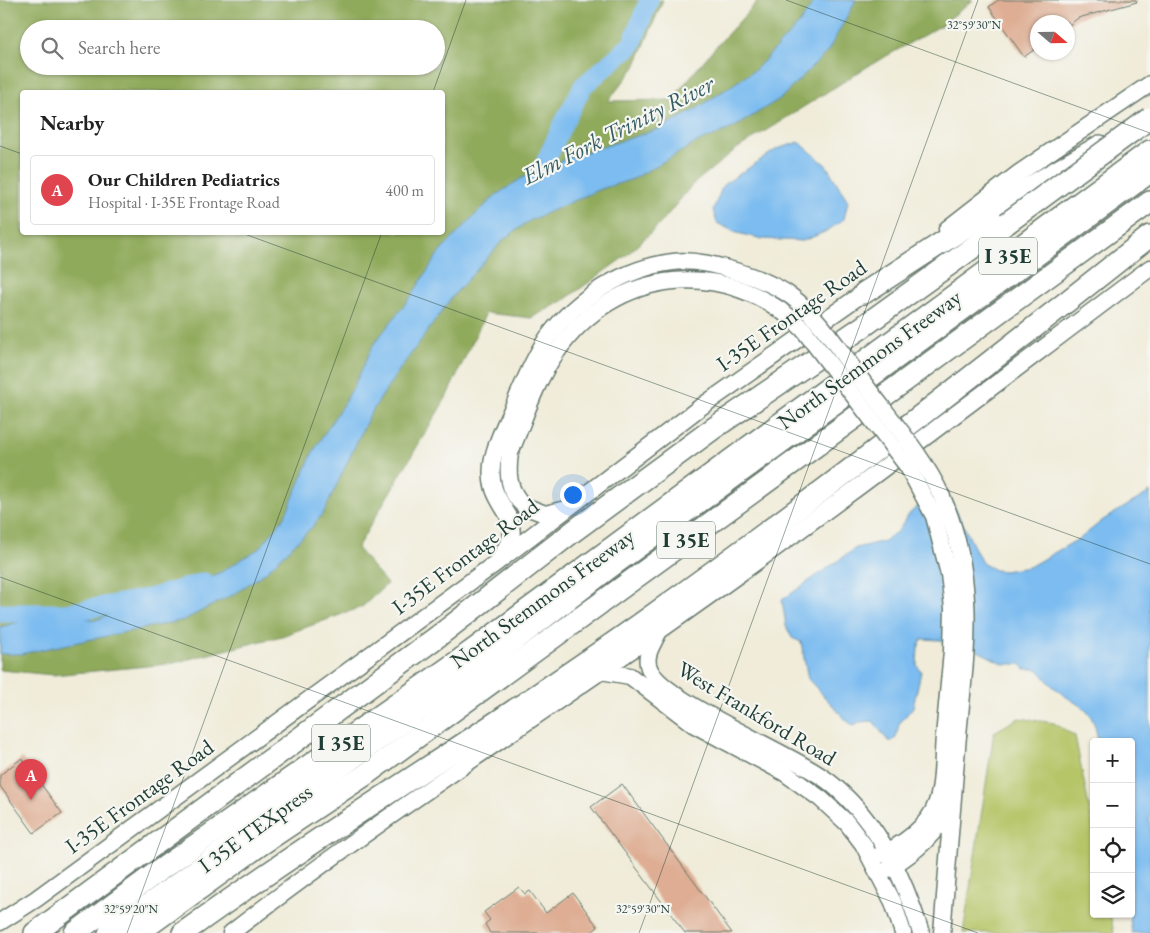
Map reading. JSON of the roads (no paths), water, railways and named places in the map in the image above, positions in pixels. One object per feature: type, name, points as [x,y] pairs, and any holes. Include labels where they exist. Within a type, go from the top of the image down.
[{"type":"highway","points":[[864,293],[1000,205],[1150,118]]},
{"type":"highway","points":[[35,933],[441,634],[575,530],[714,428],[861,328],[1150,118]]},
{"type":"highway","name":"North Stemmons Freeway","points":[[731,469],[1150,151]]},
{"type":"highway","name":"I 35E TEXpress","points":[[109,933],[486,662],[607,559],[1150,172]]},
{"type":"highway","name":"North Stemmons Freeway","points":[[138,933],[260,845],[365,775],[1150,202]]},
{"type":"highway","points":[[183,933],[252,883],[450,753],[654,625],[785,529],[910,426],[1150,236]]},
{"type":"highway","name":"North Stemmons Freeway","points":[[75,933],[157,872],[607,559]]},
{"type":"highway","points":[[29,933],[54,918]]},
{"type":"main road","name":"I-35E Frontage Road","points":[[0,922],[52,887],[496,563],[564,509],[698,409],[864,293],[1020,173],[1150,84]]},
{"type":"main road","points":[[496,563],[511,538],[513,530],[508,515],[494,490],[491,471],[494,455],[522,386],[547,338],[583,300],[628,274],[674,262],[723,267],[773,285],[792,297],[814,318],[923,462],[942,498],[963,564],[967,588],[968,630],[938,802],[926,822],[912,834],[880,874]]},
{"type":"main road","points":[[785,529],[1150,268]]},
{"type":"main road","points":[[564,509],[545,514],[524,506],[515,497],[510,486],[507,470],[510,453],[555,353],[569,335],[587,318],[622,296],[643,286],[668,281],[696,280],[721,283],[768,300],[786,312],[803,329],[908,467],[934,516],[949,574],[952,608],[951,736],[955,789],[942,933]]},
{"type":"main road","points":[[231,933],[336,855],[601,671],[654,625]]},
{"type":"main road","name":"West Frankford Road","points":[[654,625],[648,654],[649,669],[653,674],[674,694],[806,766],[834,786],[878,834],[892,858],[921,933]]},
{"type":"main road","name":"West Frankford Road","points":[[601,671],[630,676],[693,724],[785,773],[821,799],[847,823],[872,859],[893,902],[903,933]]},
{"type":"main road","points":[[731,745],[738,730]]},
{"type":"main road","points":[[872,859],[892,858],[920,847],[945,816],[955,789]]},
{"type":"main road","points":[[868,823],[899,833],[911,830],[926,822]]},
{"type":"water","points":[[815,0],[856,0],[828,51],[781,98],[733,128],[696,143],[633,179],[598,190],[529,221],[504,239],[453,296],[395,376],[369,416],[324,512],[313,526],[267,571],[236,593],[184,620],[21,654],[0,654],[0,627],[30,619],[50,611],[96,620],[127,606],[141,604],[175,592],[221,572],[260,548],[285,516],[313,452],[353,388],[373,345],[412,295],[438,254],[473,217],[496,195],[522,178],[567,158],[659,129],[693,111],[755,70],[799,24]]},
{"type":"water","points":[[799,142],[826,165],[848,201],[844,219],[827,231],[803,241],[763,239],[737,233],[717,223],[713,210],[723,185],[777,149]]},
{"type":"water","points":[[1150,492],[1150,933],[1132,933],[1130,918],[1135,918],[1135,738],[1097,738],[1089,714],[1053,687],[1037,669],[1025,669],[1020,664],[1004,664],[972,648],[940,640],[922,639],[918,648],[917,665],[921,672],[913,707],[899,724],[896,738],[888,741],[873,721],[859,722],[854,726],[846,720],[808,679],[801,642],[792,638],[786,626],[782,600],[856,548],[884,541],[898,531],[910,513],[922,503],[949,496],[982,563],[995,570],[1004,571],[1029,567],[1082,537],[1103,520]]},
{"type":"waterway","points":[[532,191],[583,86],[632,44],[649,0]]},
{"type":"waterway","name":"Elm Fork Trinity River","points":[[0,613],[65,613],[153,597],[204,582]]},
{"type":"place","name":"Our Children Pediatrics","points":[[31,800]]}]
